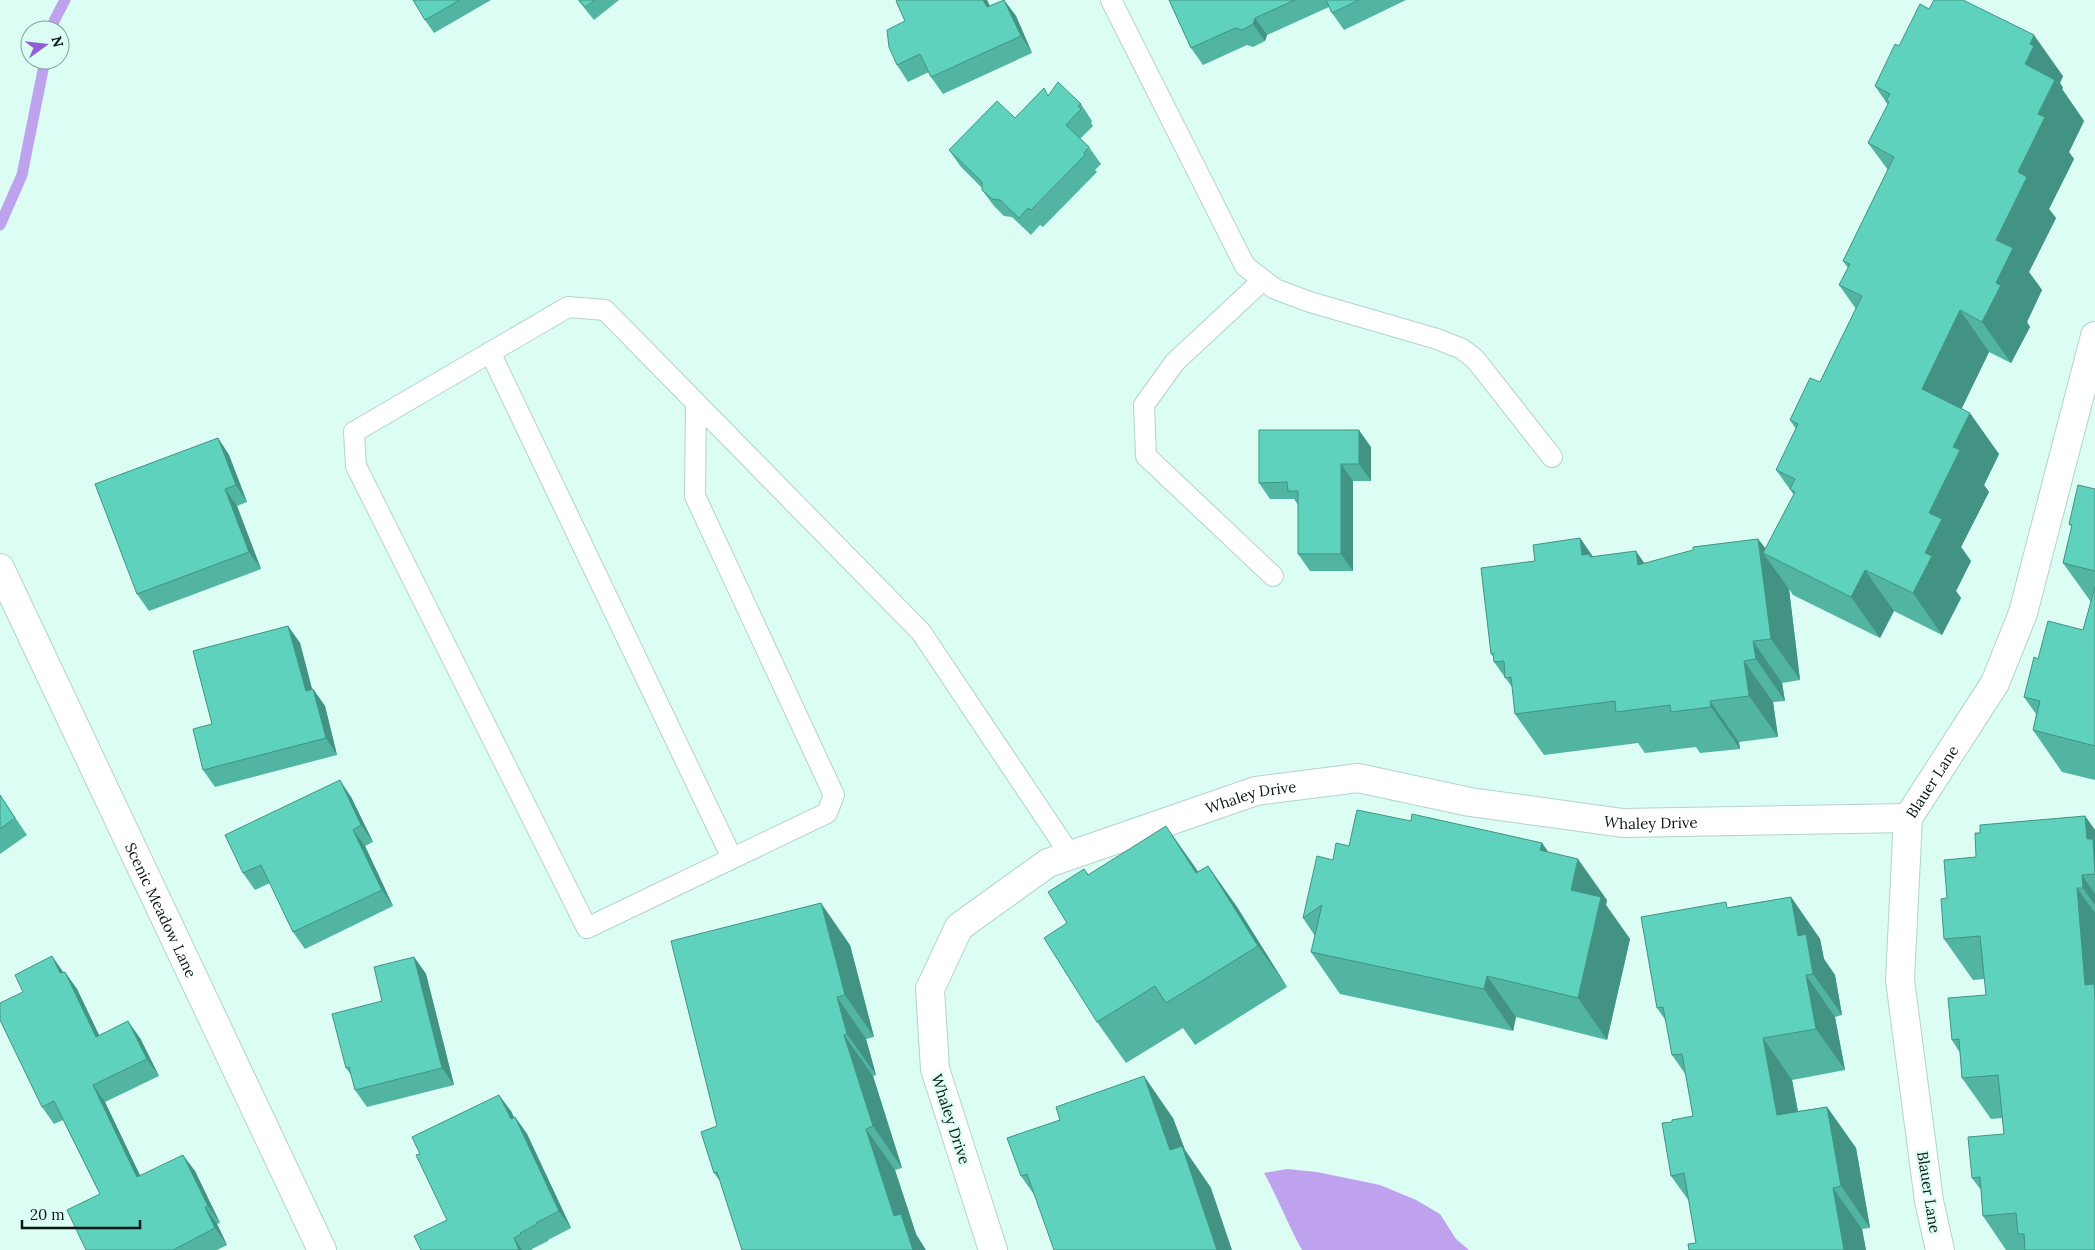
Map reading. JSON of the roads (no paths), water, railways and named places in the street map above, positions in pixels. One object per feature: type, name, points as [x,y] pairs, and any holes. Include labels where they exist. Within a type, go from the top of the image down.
[{"type":"street","name":"Blauer Lane","points":[[1940,1250],[1929,1201],[1900,980],[1908,818],[1995,683],[2023,613],[2095,336]]},
{"type":"street","name":"Scenic Meadow Lane","points":[[0,568],[10,617],[322,1250]]},
{"type":"street","name":"Whaley Drive","points":[[993,1250],[935,1069],[930,989],[959,928],[1048,863],[1256,791],[1358,778],[1470,802],[1624,823],[1908,818]]},
{"type":"lane","points":[[1111,0],[1245,266],[1274,289],[1310,302],[1437,339],[1462,349],[1475,359],[1552,457]]},
{"type":"lane","points":[[1263,280],[1175,362],[1144,405],[1146,456],[1273,576]]},
{"type":"lane","points":[[696,403],[694,496],[834,795],[827,813],[587,928],[356,466],[354,432],[568,307],[605,310],[921,632],[1071,856]]},
{"type":"lane","points":[[490,352],[732,858]]},
{"type":"waterway","points":[[55,20],[65,0]]},
{"type":"waterway","points":[[0,225],[22,175],[43,70]]}]
